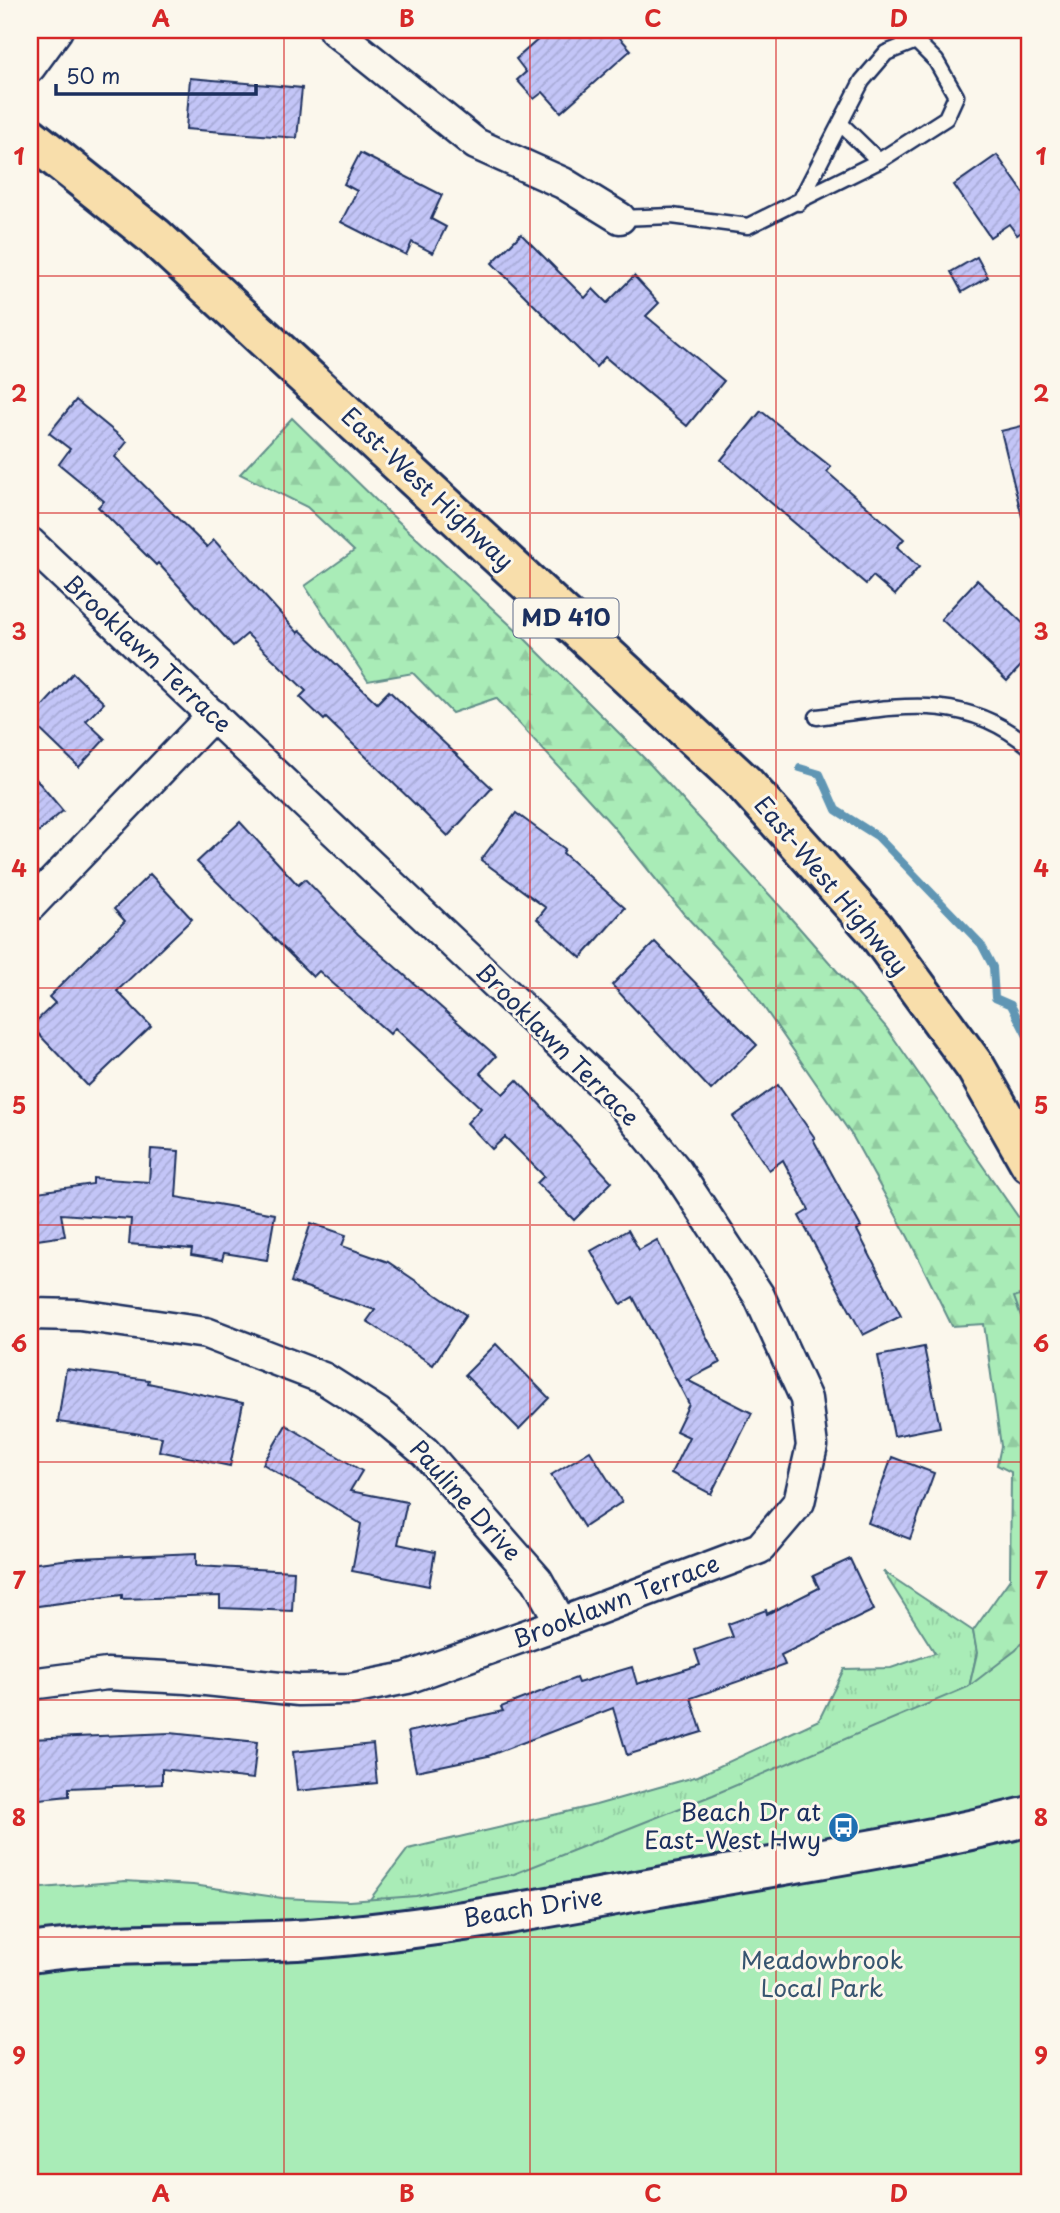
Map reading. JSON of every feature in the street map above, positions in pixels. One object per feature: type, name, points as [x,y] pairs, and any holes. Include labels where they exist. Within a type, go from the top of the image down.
[{"type":"main road","name":"East-West Highway","points":[[30,137],[154,236],[744,784],[874,928],[976,1068],[1030,1163]]},
{"type":"street","points":[[30,67],[57,30]]},
{"type":"street","points":[[334,30],[476,144],[563,183],[620,218]]},
{"type":"street","name":"Brooklawn Terrace","points":[[30,544],[619,1100],[676,1170],[759,1296],[806,1399],[812,1446],[799,1502],[760,1548],[407,1678],[351,1689],[299,1690],[187,1678],[107,1674],[30,1684]]},
{"type":"street","points":[[30,906],[213,715]]},
{"type":"street","name":"Pauline Drive","points":[[30,1314],[80,1315],[206,1333],[323,1378],[378,1413],[425,1452],[537,1580],[561,1623]]},
{"type":"street","name":"Beach Drive","points":[[30,1953],[76,1946],[309,1939],[403,1929],[940,1837],[1030,1816]]},
{"type":"lane","points":[[620,218],[672,216],[748,226],[799,202],[879,161],[946,118],[956,96],[936,61],[916,41],[886,53],[862,81],[799,202]]},
{"type":"lane","points":[[841,124],[879,161]]},
{"type":"lane","points":[[817,717],[914,705],[946,707],[986,717],[1012,731],[1030,747]]},
{"type":"green space","points":[[292,418],[521,635],[648,762],[788,915],[886,1027],[1019,1218],[1030,1241],[1030,1737],[964,1709],[977,1653],[973,1631],[1010,1579],[1011,1472],[997,1465],[1001,1446],[984,1324],[952,1326],[908,1237],[853,1137],[743,977],[683,913],[612,825],[496,698],[452,713],[413,673],[368,681],[305,586],[354,551],[307,507],[240,474]]},
{"type":"green space","points":[[1030,1291],[1030,1341],[1014,1297]]},
{"type":"green space","points":[[883,1571],[973,1631],[977,1652],[964,1710],[1030,1790],[359,1914],[408,1849],[596,1805],[698,1776],[819,1720],[844,1669],[891,1668],[935,1653]]},
{"type":"green space","name":"Meadowbrook Local Park","points":[[1030,1632],[1030,2183],[30,2183],[30,1889],[125,1881],[193,1885],[282,1898],[349,1901],[416,1896],[514,1874],[713,1795],[968,1687],[1016,1650]]},
{"type":"building","points":[[549,30],[613,30],[631,50],[561,112],[543,92],[534,99],[517,80],[526,72],[516,59]]},
{"type":"building","points":[[190,78],[302,88],[297,138],[186,129]]},
{"type":"building","points":[[360,153],[442,195],[431,219],[446,227],[433,253],[412,242],[406,255],[341,222],[357,191],[344,184]]},
{"type":"building","points":[[997,155],[1030,202],[1030,226],[1017,235],[1009,224],[990,237],[954,185]]},
{"type":"building","points":[[521,234],[585,298],[593,289],[607,303],[634,276],[659,303],[646,316],[724,381],[687,426],[605,357],[596,367],[492,263]]},
{"type":"building","points":[[977,257],[988,277],[962,292],[951,272]]},
{"type":"building","points":[[76,400],[127,442],[115,457],[207,547],[214,540],[298,633],[300,630],[377,703],[389,691],[492,788],[448,836],[326,718],[324,720],[300,697],[306,691],[247,634],[233,646],[158,563],[156,565],[98,507],[104,501],[59,464],[70,449],[49,433]]},
{"type":"building","points":[[761,411],[831,467],[827,472],[904,539],[897,547],[919,567],[895,595],[873,576],[866,584],[721,460]]},
{"type":"building","points":[[1030,424],[1030,516],[1022,517],[1001,431]]},
{"type":"building","points":[[977,580],[1030,630],[1030,656],[1007,681],[941,619]]},
{"type":"building","points":[[73,673],[104,703],[86,721],[105,739],[79,767],[30,720]]},
{"type":"building","points":[[30,772],[63,811],[30,839]]},
{"type":"building","points":[[516,813],[565,849],[563,853],[625,908],[581,958],[537,919],[546,908],[481,860]]},
{"type":"building","points":[[240,822],[298,885],[305,879],[358,934],[496,1056],[480,1073],[503,1094],[517,1080],[612,1182],[574,1220],[537,1183],[544,1176],[505,1137],[492,1149],[467,1123],[481,1108],[395,1028],[390,1034],[319,971],[313,977],[197,862]]},
{"type":"building","points":[[150,874],[192,919],[117,991],[151,1026],[88,1086],[31,1026],[55,1003],[49,997],[125,921],[114,909]]},
{"type":"building","points":[[655,942],[757,1045],[711,1090],[612,985]]},
{"type":"building","points":[[778,1085],[815,1138],[813,1139],[861,1227],[857,1230],[901,1316],[863,1335],[799,1216],[809,1210],[783,1160],[769,1170],[733,1117]]},
{"type":"building","points":[[151,1149],[179,1151],[176,1197],[275,1214],[267,1260],[224,1253],[222,1260],[191,1255],[192,1249],[129,1244],[131,1219],[61,1214],[65,1236],[30,1241],[30,1193],[93,1184],[93,1178],[149,1182]]},
{"type":"building","points":[[311,1223],[346,1235],[342,1246],[388,1262],[466,1315],[433,1365],[367,1321],[375,1310],[291,1282]]},
{"type":"building","points":[[628,1230],[639,1250],[657,1240],[720,1363],[687,1380],[752,1413],[711,1494],[671,1473],[689,1437],[676,1431],[689,1404],[633,1297],[621,1304],[591,1251]]},
{"type":"building","points":[[496,1344],[549,1398],[519,1429],[465,1375]]},
{"type":"building","points":[[924,1347],[940,1427],[894,1436],[878,1356]]},
{"type":"building","points":[[66,1369],[149,1380],[148,1383],[243,1403],[230,1466],[159,1451],[162,1437],[58,1422]]},
{"type":"building","points":[[286,1425],[362,1471],[350,1491],[407,1502],[398,1544],[435,1552],[429,1586],[352,1571],[361,1524],[263,1464]]},
{"type":"building","points":[[590,1451],[622,1502],[584,1527],[551,1475]]},
{"type":"building","points":[[892,1457],[934,1473],[910,1539],[868,1523]]},
{"type":"building","points":[[196,1553],[196,1566],[294,1571],[292,1611],[220,1608],[220,1596],[122,1599],[122,1595],[30,1607],[30,1564],[79,1558]]},
{"type":"building","points":[[850,1559],[874,1610],[781,1655],[785,1665],[691,1698],[702,1732],[627,1755],[613,1708],[488,1756],[416,1771],[408,1732],[503,1711],[501,1707],[576,1678],[578,1683],[632,1667],[637,1684],[700,1665],[695,1650],[733,1637],[728,1624],[766,1610],[767,1614],[819,1588],[813,1576]]},
{"type":"building","points":[[170,1733],[257,1742],[253,1779],[162,1769],[162,1784],[69,1788],[69,1796],[30,1800],[30,1739]]},
{"type":"building","points":[[373,1744],[377,1783],[297,1791],[293,1752]]},
{"type":"waterway","points":[[800,768],[820,774],[836,810],[877,836],[981,944],[993,967],[995,998],[1011,1005],[1030,1042]]},
{"type":"place","name":"Beach Dr at East-West Hwy","points":[[844,1827]]}]
